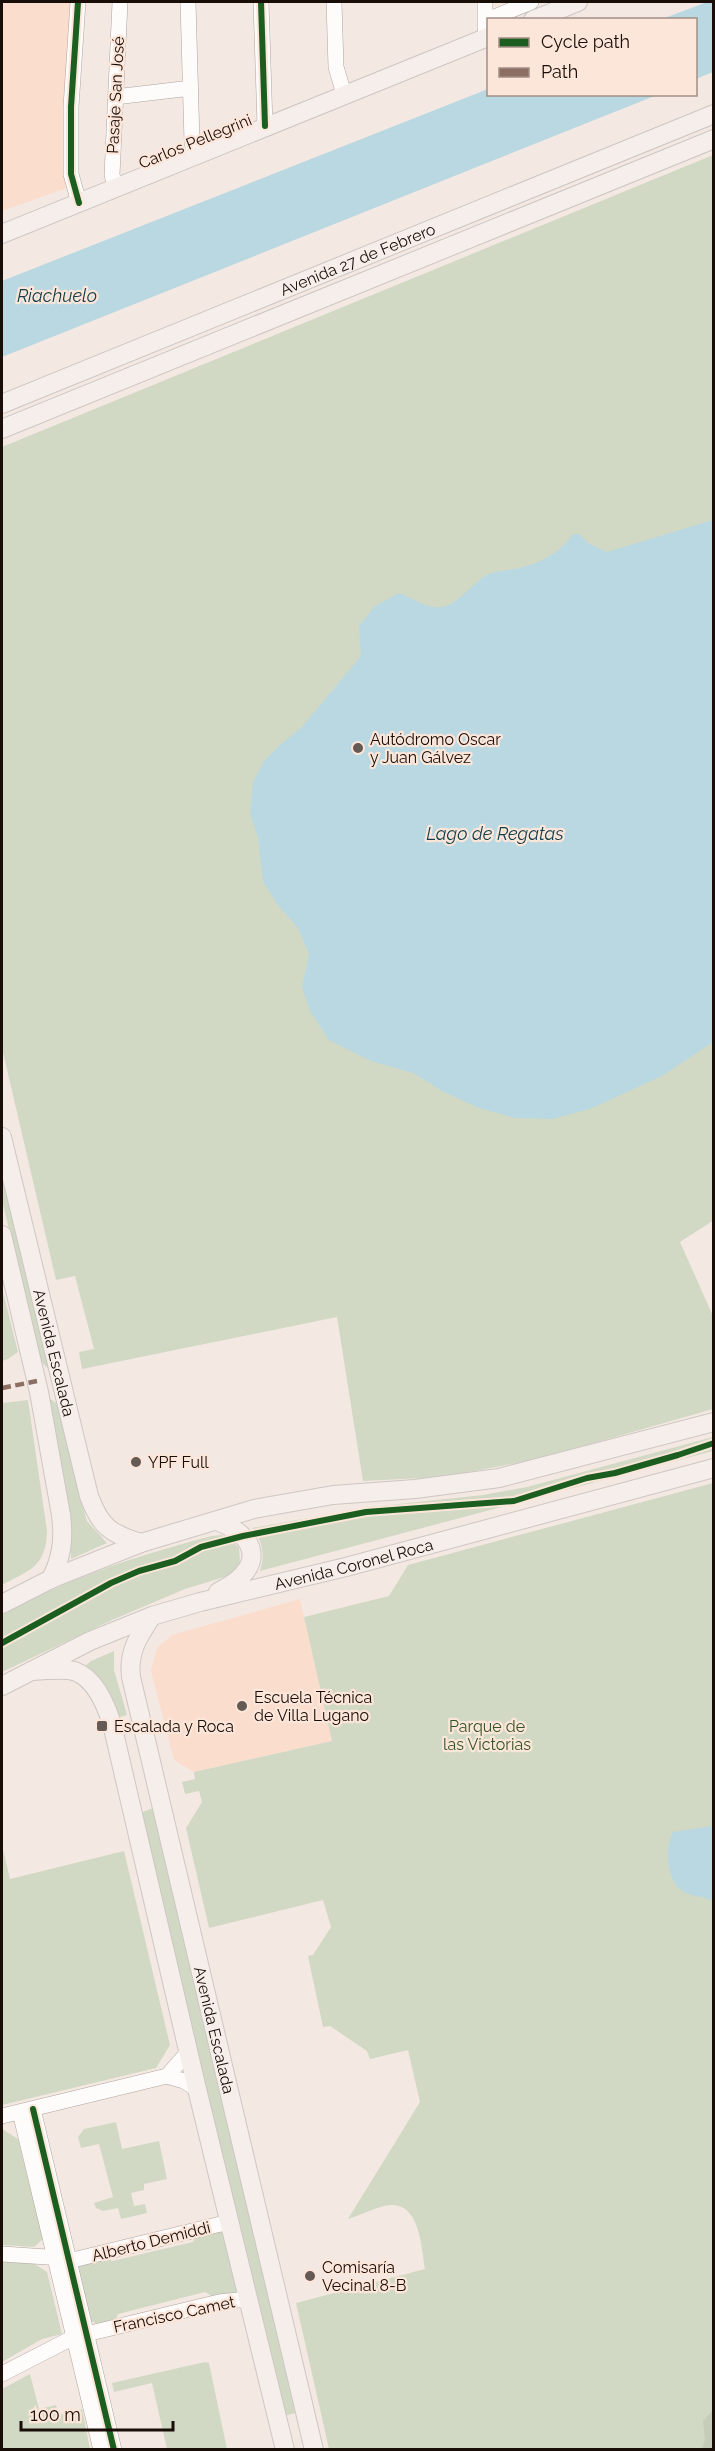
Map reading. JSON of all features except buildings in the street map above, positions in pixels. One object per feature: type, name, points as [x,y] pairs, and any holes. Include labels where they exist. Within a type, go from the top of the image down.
[{"type":"main road","points":[[538,18],[578,2]]},
{"type":"main road","name":"Carlos Pellegrini","points":[[2,234],[344,94],[486,32]]},
{"type":"main road","name":"Avenida 27 de Febrero","points":[[2,404],[714,114]]},
{"type":"main road","name":"Avenida 27 de Febrero","points":[[2,429],[714,139]]},
{"type":"main road","name":"Carlos Pellegrini","points":[[2,221],[31,212],[50,214]]},
{"type":"main road","name":"Avenida Escalada","points":[[2,1137],[94,1511],[104,1526],[116,1534],[141,1543]]},
{"type":"main road","name":"Avenida Escalada","points":[[2,1236],[39,1392],[63,1534],[62,1555],[51,1579]]},
{"type":"main road","points":[[39,1392],[62,1387]]},
{"type":"main road","points":[[2,1604],[51,1579],[141,1543],[254,1509],[301,1500],[499,1478],[714,1422]]},
{"type":"main road","name":"Avenida Coronel Roca","points":[[2,1686],[90,1641],[152,1616],[200,1602],[346,1567],[714,1468]]},
{"type":"main road","points":[[200,1602],[239,1581],[252,1561],[249,1543],[235,1530],[217,1521]]},
{"type":"main road","name":"Avenida Escalada","points":[[152,1616],[133,1647],[130,1666],[153,1778],[312,2441]]},
{"type":"main road","name":"Avenida Escalada","points":[[31,1671],[71,1670],[85,1678],[101,1697],[114,1730],[197,2089],[285,2450]]},
{"type":"main road","points":[[153,1778],[144,1767],[134,1724],[126,1721],[114,1730],[125,1747],[137,1791],[144,1798],[158,1796]]},
{"type":"main road","points":[[281,2428],[290,2420],[298,2422],[312,2441]]},
{"type":"street","points":[[78,2],[71,107],[70,174],[79,203]]},
{"type":"street","name":"Pasaje San José","points":[[116,188],[112,175],[120,2]]},
{"type":"street","points":[[188,2],[192,146],[195,155]]},
{"type":"street","points":[[261,2],[265,126]]},
{"type":"street","points":[[334,2],[336,67],[344,94]]},
{"type":"street","points":[[485,2],[486,32]]},
{"type":"street","points":[[507,18],[531,2]]},
{"type":"street","points":[[115,97],[191,88]]},
{"type":"street","points":[[167,2076],[189,2051]]},
{"type":"street","points":[[2,2116],[167,2076],[184,2081],[197,2089]]},
{"type":"street","points":[[26,2111],[80,2335],[101,2450]]},
{"type":"street","name":"Alberto Demiddi","points":[[2,2254],[62,2259],[95,2255],[229,2222]]},
{"type":"street","name":"Francisco Camet","points":[[2,2374],[80,2335],[219,2302],[248,2299]]},
{"type":"street","points":[[80,2335],[114,2450]]},
{"type":"shaded area","points":[[2,2],[76,2],[67,188],[2,211]]},
{"type":"shaded area","name":"Escuela Técnica de Villa Lugano","points":[[300,1599],[332,1741],[194,1772],[174,1760],[151,1671],[157,1648],[172,1635]]},
{"type":"green space","name":"Autódromo Oscar y Juan Gálvez","points":[[713,155],[714,1220],[680,1242],[713,1316],[713,1409],[538,1459],[443,1477],[363,1481],[337,1317],[82,1369],[79,1352],[94,1349],[75,1276],[56,1280],[2,1048],[2,447]]},
{"type":"green space","points":[[2,1162],[51,1369],[49,1370],[40,1360],[2,1200]]},
{"type":"green space","points":[[2,1288],[18,1352],[2,1361]]},
{"type":"green space","points":[[49,1398],[59,1405],[87,1521],[107,1543],[71,1559],[70,1528],[47,1401]]},
{"type":"green space","points":[[28,1400],[47,1531],[46,1543],[40,1560],[35,1566],[2,1585],[2,1403]]},
{"type":"green space","points":[[713,1437],[713,1451],[260,1571],[262,1548],[252,1528],[371,1507],[483,1495],[527,1487]]},
{"type":"green space","name":"Parque de las Victorias","points":[[713,1483],[713,2449],[329,2449],[296,2303],[425,2269],[420,2237],[412,2216],[405,2209],[396,2205],[384,2206],[348,2219],[420,2102],[408,2050],[370,2059],[367,2051],[330,2026],[323,2027],[308,1956],[313,1955],[331,1927],[323,1900],[209,1928],[186,1828],[202,1802],[199,1791],[185,1794],[182,1782],[195,1779],[194,1772],[332,1741],[304,1617],[389,1596],[408,1565]]},
{"type":"green space","points":[[221,1535],[229,1538],[239,1548],[240,1562],[231,1575],[185,1589],[112,1620],[2,1672],[2,1615],[52,1590],[104,1569],[158,1551]]},
{"type":"green space","points":[[114,1651],[114,1670],[127,1715],[114,1719],[82,1669],[91,1661]]},
{"type":"green space","points":[[153,1808],[299,2412],[284,2416],[140,1813]]},
{"type":"green space","points":[[2,1845],[10,1879],[124,1851],[170,2045],[156,2068],[2,2105]]},
{"type":"green space","points":[[116,2122],[122,2149],[159,2141],[167,2179],[144,2184],[144,2190],[131,2193],[134,2206],[145,2204],[147,2213],[121,2219],[118,2208],[103,2211],[96,2208],[94,2203],[113,2197],[99,2144],[81,2148],[78,2137],[84,2129]]},
{"type":"green space","points":[[2,2129],[18,2139],[43,2239],[34,2247],[2,2245]]},
{"type":"green space","points":[[219,2230],[226,2233],[237,2293],[213,2297],[205,2292],[118,2314],[115,2320],[97,2324],[90,2320],[77,2270],[79,2266],[106,2257],[112,2261],[193,2242],[196,2235]]},
{"type":"green space","points":[[2,2261],[33,2263],[47,2272],[62,2334],[42,2339],[2,2362]]},
{"type":"green space","points":[[209,2363],[227,2449],[167,2449],[152,2383],[114,2392],[112,2383]]},
{"type":"green space","points":[[30,2374],[39,2409],[56,2405],[59,2415],[82,2409],[90,2449],[2,2449],[2,2389]]},
{"type":"green space","points":[[713,2410],[713,2449],[702,2449],[705,2440],[703,2421]]},
{"type":"water","points":[[707,2],[713,2],[713,72],[697,79],[697,18],[665,18]]},
{"type":"water","name":"Riachuelo","points":[[487,89],[487,96],[654,96],[2,357],[2,281]]},
{"type":"water","name":"Lago de Regatas","points":[[713,520],[713,1042],[662,1076],[590,1109],[552,1119],[515,1118],[479,1108],[444,1092],[413,1073],[371,1061],[329,1040],[310,1011],[302,987],[309,954],[298,928],[277,904],[263,881],[258,838],[250,813],[253,782],[264,761],[302,727],[361,656],[359,626],[375,606],[399,593],[425,605],[447,606],[487,575],[523,567],[547,558],[562,547],[573,534],[579,534],[588,543],[607,552]]},
{"type":"water","points":[[714,1826],[713,1901],[686,1893],[674,1882],[669,1866],[668,1847],[673,1832]]},
{"type":"marked path","points":[[2,1388],[37,1381]]},
{"type":"cycle path","points":[[78,2],[71,107],[71,174],[79,203]]},
{"type":"cycle path","points":[[261,2],[265,126]]},
{"type":"cycle path","points":[[2,1643],[111,1583],[139,1571],[175,1561],[201,1547],[243,1536],[366,1512],[514,1501],[714,1443]]},
{"type":"cycle path","points":[[33,2109],[114,2450]]},
{"type":"place","name":"Autódromo Oscar y Juan Gálvez","points":[[358,748]]},
{"type":"place","name":"YPF Full","points":[[136,1462]]},
{"type":"place","name":"Escuela Técnica de Villa Lugano","points":[[242,1706]]},
{"type":"place","name":"Escalada y Roca","points":[[102,1726]]},
{"type":"place","name":"Comisaría Vecinal 8-B","points":[[310,2276]]}]
